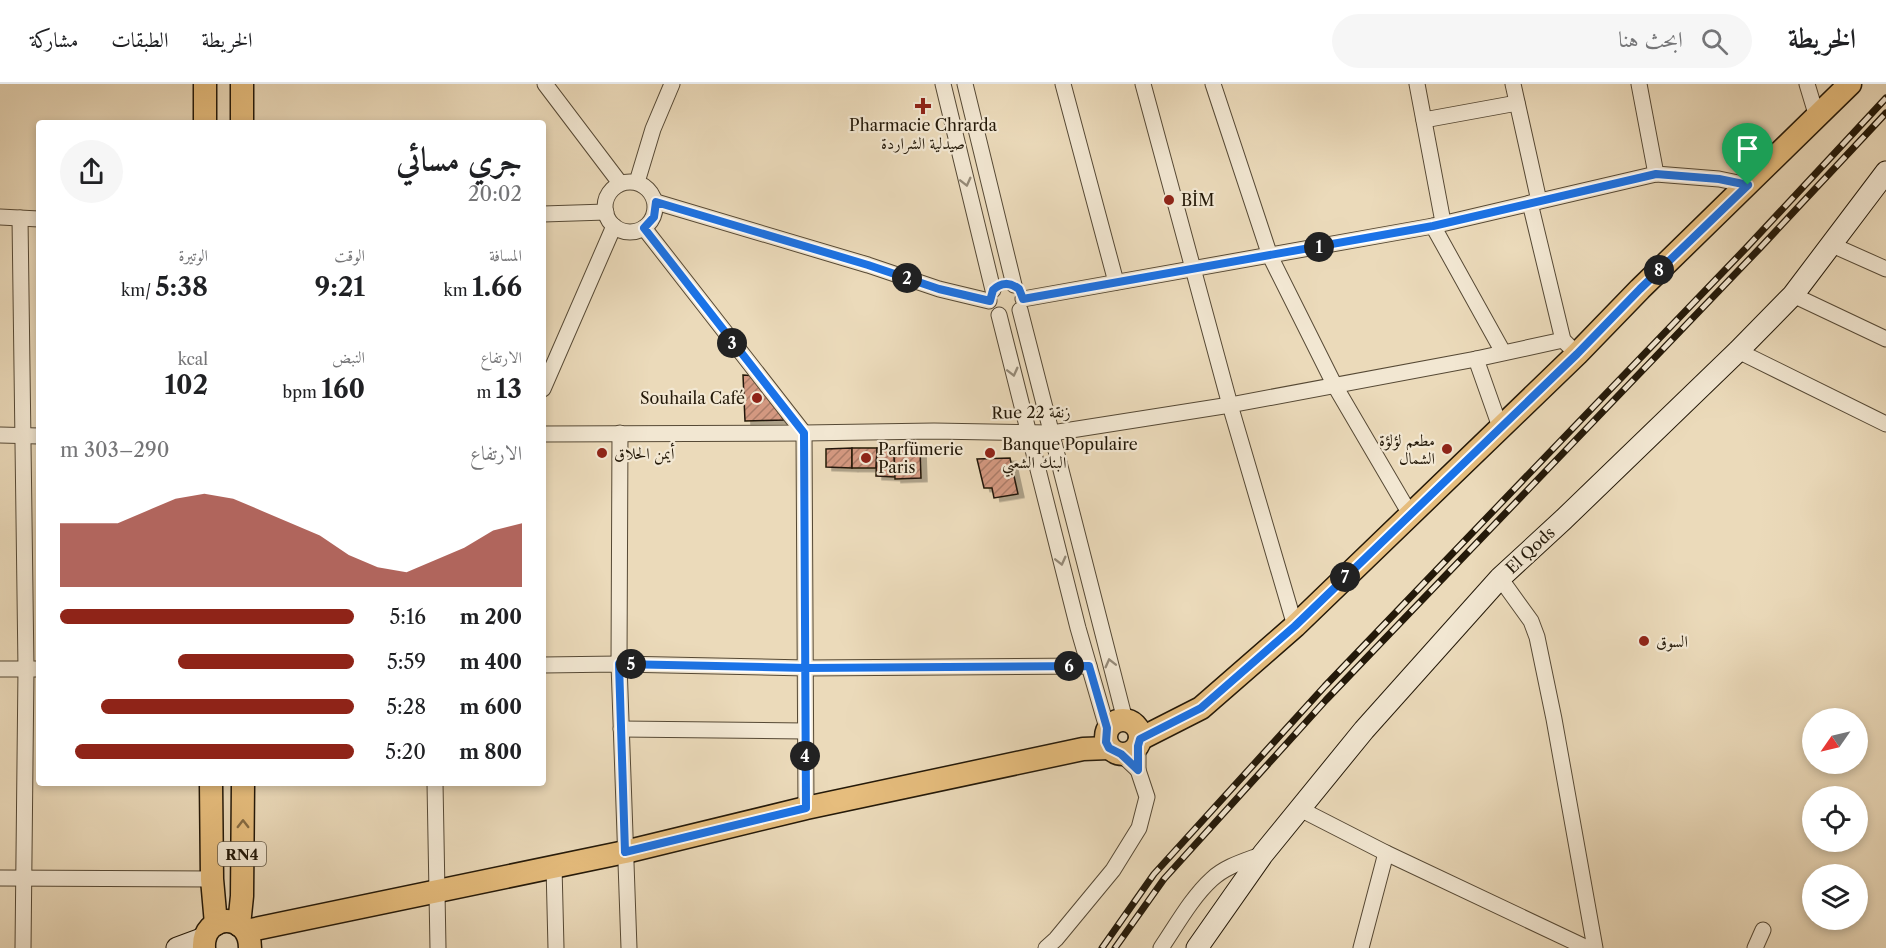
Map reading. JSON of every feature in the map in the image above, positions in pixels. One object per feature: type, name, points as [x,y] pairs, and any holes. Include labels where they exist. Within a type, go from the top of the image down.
[{"type":"main road","points":[[205,84],[205,120]]},
{"type":"main road","points":[[242,84],[242,120]]},
{"type":"main road","points":[[208,937],[232,921],[247,937],[299,920],[625,852],[806,808],[1083,749],[1172,723],[1201,708],[1295,626],[1500,427],[1570,347],[1640,289],[1850,84]]},
{"type":"main road","name":"RN4","points":[[208,937],[212,879],[211,786]]},
{"type":"main road","name":"RN4","points":[[243,786],[242,896],[247,937]]},
{"type":"street","points":[[545,84],[620,183]]},
{"type":"street","points":[[637,182],[653,129],[672,84]]},
{"type":"street","points":[[943,84],[994,312],[1010,317],[1021,305],[1116,282],[1194,270],[1438,224],[1656,174],[1719,179],[1748,185]]},
{"type":"street","points":[[965,84],[1014,285]]},
{"type":"street","points":[[1063,84],[1116,282]]},
{"type":"street","points":[[1143,84],[1230,405],[1295,626]]},
{"type":"street","points":[[1213,84],[1270,256],[1335,386],[1410,514]]},
{"type":"street","points":[[1417,84],[1438,224],[1503,352]]},
{"type":"street","points":[[1513,84],[1535,202],[1570,347]]},
{"type":"street","points":[[1639,84],[1656,174]]},
{"type":"street","points":[[1807,84],[1817,117]]},
{"type":"street","points":[[1424,120],[1517,103]]},
{"type":"street","points":[[637,182],[649,189],[656,202],[654,217],[644,228],[637,232],[629,232],[614,226],[606,212],[605,203],[613,188],[620,183],[637,182]]},
{"type":"street","name":"El Qods","points":[[1197,948],[1263,854],[1364,730],[1500,578],[1738,351],[1793,295],[1830,244],[1882,184]]},
{"type":"street","points":[[656,202],[868,265],[939,289],[991,296]]},
{"type":"street","points":[[546,214],[606,212]]},
{"type":"street","points":[[0,218],[36,219]]},
{"type":"street","points":[[20,218],[22,436],[33,669],[23,948]]},
{"type":"street","points":[[546,381],[614,226]]},
{"type":"street","points":[[644,228],[804,433],[806,808]]},
{"type":"street","points":[[1830,244],[1886,269]]},
{"type":"street","points":[[991,296],[1003,284],[1014,285],[1019,289],[1123,737]]},
{"type":"street","points":[[1793,295],[1886,339]]},
{"type":"street","points":[[999,315],[1089,666],[1138,770],[1147,797],[1139,828],[1113,870],[1046,948]]},
{"type":"street","name":"Rue 22 زنقة","points":[[546,434],[900,431],[1052,433],[1230,405],[1503,352],[1570,347]]},
{"type":"street","points":[[1738,351],[1886,424]]},
{"type":"street","points":[[1476,358],[1500,427]]},
{"type":"street","points":[[620,433],[619,664],[629,948]]},
{"type":"street","points":[[0,435],[36,436]]},
{"type":"street","points":[[1500,578],[1531,621],[1537,637],[1595,948]]},
{"type":"street","points":[[546,665],[619,664],[806,668],[1089,666]]},
{"type":"street","points":[[0,669],[33,669]]},
{"type":"street","points":[[621,729],[805,730]]},
{"type":"street","points":[[435,786],[438,948]]},
{"type":"street","points":[[1300,809],[1386,853],[1587,948]]},
{"type":"street","points":[[1361,948],[1386,853]]},
{"type":"street","points":[[1161,948],[1212,878],[1240,862],[1263,854]]},
{"type":"street","points":[[554,866],[556,948]]},
{"type":"street","points":[[0,878],[212,879]]},
{"type":"street","points":[[1755,948],[1763,930]]},
{"type":"street","points":[[177,948],[208,937]]},
{"type":"building","name":"Souhaila Café","points":[[743,375],[756,376],[784,420],[745,421]]},
{"type":"building","points":[[852,448],[852,468],[826,467],[826,449]]},
{"type":"building","points":[[852,448],[877,448],[876,468],[852,468]]},
{"type":"building","points":[[877,448],[894,449],[895,477],[876,476]]},
{"type":"building","points":[[894,449],[920,449],[921,478],[895,479]]},
{"type":"building","points":[[1010,458],[1018,494],[994,498],[992,488],[984,488],[977,459]]},
{"type":"railway","points":[[1102,948],[1154,874],[1325,686],[1748,246],[1886,98]]},
{"type":"railway","points":[[1115,948],[1164,879],[1326,700],[1760,248],[1886,113]]},
{"type":"place","name":"Pharmacie Chrarda صيدلية الشراردة","points":[[923,106]]},
{"type":"place","name":"BİM","points":[[1169,200]]},
{"type":"place","name":"Souhaila Café","points":[[757,398]]},
{"type":"place","name":"مطعم لؤلؤة الشمال","points":[[1447,449]]},
{"type":"place","name":"أيمن الحلاق","points":[[602,453]]},
{"type":"place","name":"Banque Populaire البنك الشعبي","points":[[990,453]]},
{"type":"place","name":"Parfümerie Paris","points":[[866,458]]},
{"type":"place","name":"السوق","points":[[1644,641]]},
{"type":"route","points":[[1748,185],[1640,289],[1577,354],[1295,626],[1201,708],[1140,739],[1138,770],[1121,754],[1109,748],[1106,742],[1107,728],[1089,666],[806,668],[619,664],[625,852],[806,808],[806,668],[804,433],[644,228],[654,217],[656,202],[868,265],[959,295],[990,301],[993,290],[1003,284],[1014,285],[1019,289],[1023,299],[1433,226],[1656,174],[1719,179],[1748,185]]}]
